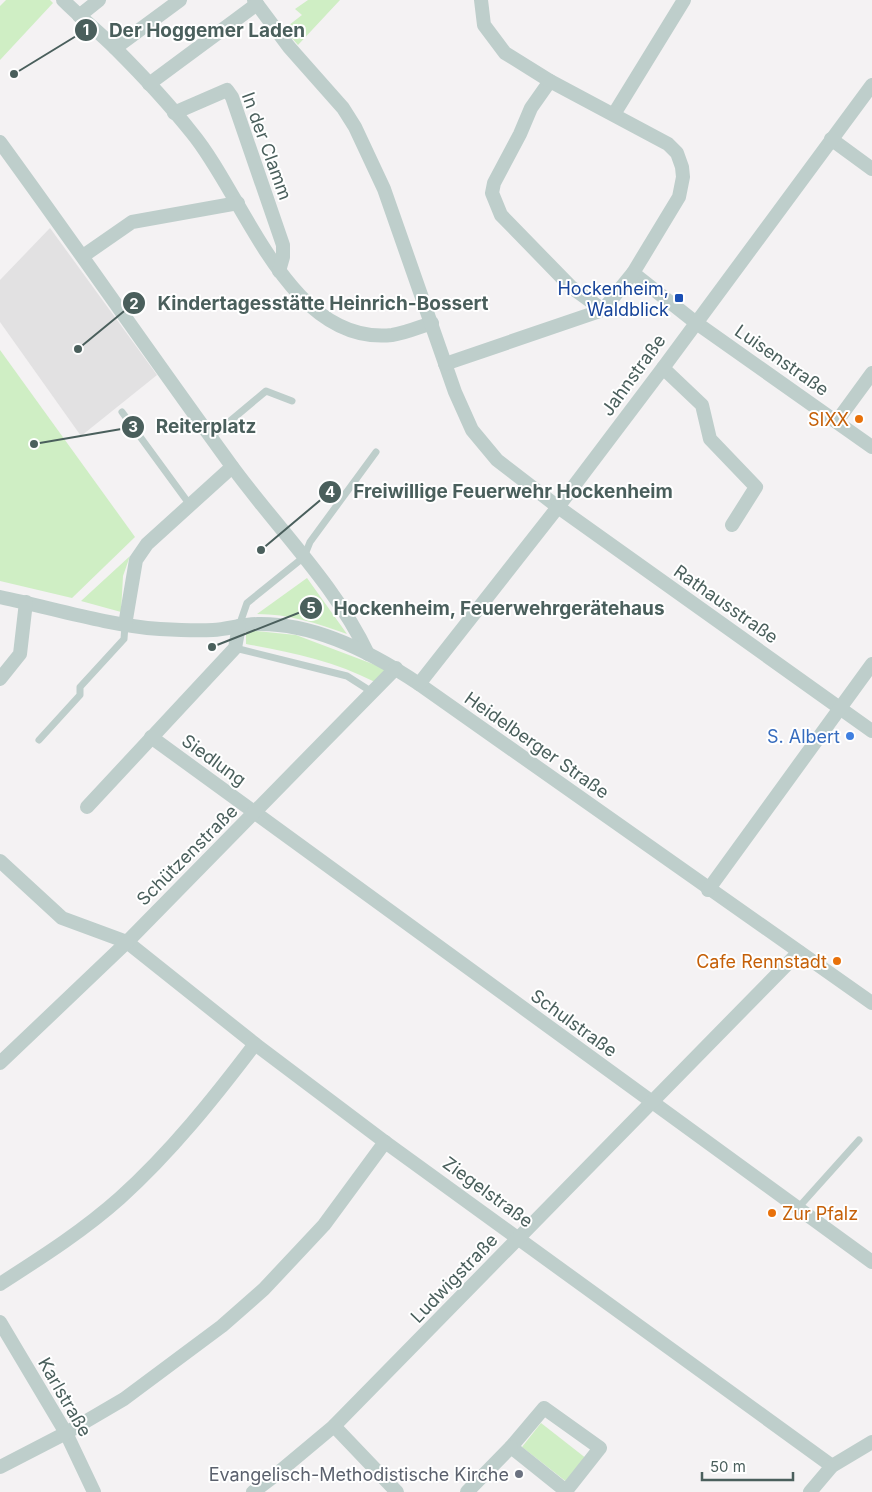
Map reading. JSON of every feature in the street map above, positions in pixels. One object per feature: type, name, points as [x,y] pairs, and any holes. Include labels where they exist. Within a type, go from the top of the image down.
[{"type":"street","points":[[63,0],[115,48],[193,133],[279,271],[294,291],[315,311],[352,331],[378,335],[392,335],[432,323]]},
{"type":"street","points":[[79,16],[99,0]]},
{"type":"street","points":[[115,48],[180,0]]},
{"type":"street","points":[[446,364],[603,310],[633,273],[680,197],[683,177],[682,167],[676,153],[668,144],[550,81],[505,53],[484,25],[481,0]]},
{"type":"street","points":[[614,114],[684,0]]},
{"type":"street","points":[[149,84],[256,2]]},
{"type":"street","name":"Rathausstraße","points":[[256,2],[342,108],[355,127],[384,189],[446,364],[472,430],[497,460],[558,507],[872,731]]},
{"type":"street","points":[[550,81],[531,108],[520,134],[494,183],[492,193],[501,215],[571,287],[603,310]]},
{"type":"street","name":"Jahnstraße","points":[[419,684],[664,368],[695,322],[872,85]]},
{"type":"street","name":"In der Clamm","points":[[174,113],[227,90],[232,96],[283,245],[283,257],[279,271]]},
{"type":"street","points":[[830,139],[872,169]]},
{"type":"street","points":[[0,142],[232,467],[304,557],[356,629],[368,654]]},
{"type":"street","points":[[83,256],[132,222],[238,203]]},
{"type":"street","name":"Luisenstraße","points":[[633,273],[695,322],[872,447]]},
{"type":"street","points":[[664,368],[702,405],[710,439],[756,486],[732,525]]},
{"type":"street","points":[[837,421],[872,373]]},
{"type":"street","points":[[125,625],[136,560],[147,544],[232,467]]},
{"type":"street","name":"Heidelberger Straße","points":[[0,597],[125,625],[160,629],[214,630],[238,626],[283,626],[310,631],[368,654],[396,668],[872,1004]]},
{"type":"street","points":[[0,679],[20,654],[26,602]]},
{"type":"street","points":[[235,648],[238,626]]},
{"type":"street","name":"Siedlung","points":[[87,807],[235,648]]},
{"type":"street","points":[[708,890],[872,664]]},
{"type":"street","name":"Schützenstraße","points":[[0,1063],[127,942],[396,668]]},
{"type":"street","name":"Siedlung","points":[[152,738],[254,813]]},
{"type":"street","name":"Schulstraße","points":[[254,813],[872,1262]]},
{"type":"street","name":"Ziegelstraße","points":[[0,861],[62,918],[127,942],[255,1044],[385,1142],[519,1237],[832,1466]]},
{"type":"street","name":"Ludwigstraße","points":[[253,1492],[334,1426],[799,952]]},
{"type":"street","points":[[0,1284],[63,1244],[121,1197],[199,1117],[255,1044]]},
{"type":"street","points":[[0,1467],[66,1433],[132,1393],[222,1326],[264,1289],[324,1225],[385,1142]]},
{"type":"street","name":"Karlstraße","points":[[0,1322],[66,1433],[94,1492]]},
{"type":"street","points":[[467,1492],[511,1447],[544,1408],[600,1448],[566,1491],[511,1447]]},
{"type":"street","points":[[334,1426],[397,1492]]},
{"type":"street","points":[[810,1492],[832,1466],[872,1442]]},
{"type":"lane","points":[[211,437],[266,391],[292,401]]},
{"type":"lane","points":[[122,412],[190,505]]},
{"type":"lane","points":[[238,626],[247,603],[304,557],[310,542],[376,452]]},
{"type":"lane","points":[[40,740],[80,695],[80,687],[124,639],[125,625]]},
{"type":"lane","points":[[235,648],[347,676],[372,692]]},
{"type":"lane","points":[[798,1208],[859,1140]]},
{"type":"shaded area","points":[[50,228],[157,375],[81,436],[0,322],[0,280]]},
{"type":"green space","points":[[6,0],[50,0],[53,3],[0,60],[0,6]]},
{"type":"green space","points":[[308,0],[340,0],[298,45],[284,29],[302,15],[295,9]]},
{"type":"green space","points":[[0,350],[135,537],[72,598],[0,581]]},
{"type":"green space","points":[[130,556],[123,576],[121,612],[81,601]]},
{"type":"green space","points":[[307,578],[347,634],[291,617],[257,614]]},
{"type":"green space","points":[[246,630],[296,635],[386,669],[375,682],[344,668],[312,658],[246,644]]},
{"type":"green space","points":[[541,1423],[587,1459],[568,1483],[522,1447]]},
{"type":"place","name":"Der Hoggemer Laden","points":[[14,74]]},
{"type":"place","name":"Hockenheim, Waldblick","points":[[679,298]]},
{"type":"place","name":"Kindertagesstätte Heinrich-Bossert","points":[[78,349]]},
{"type":"place","name":"SIXX","points":[[859,419]]},
{"type":"place","name":"Reiterplatz","points":[[34,444]]},
{"type":"place","name":"Freiwillige Feuerwehr Hockenheim","points":[[261,550]]},
{"type":"place","name":"Hockenheim, Feuerwehrgerätehaus","points":[[212,647]]},
{"type":"place","name":"S. Albert","points":[[850,736]]},
{"type":"place","name":"Cafe Rennstadt","points":[[837,961]]},
{"type":"place","name":"Zur Pfalz","points":[[772,1213]]},
{"type":"place","name":"Evangelisch-Methodistische Kirche","points":[[519,1474]]}]
